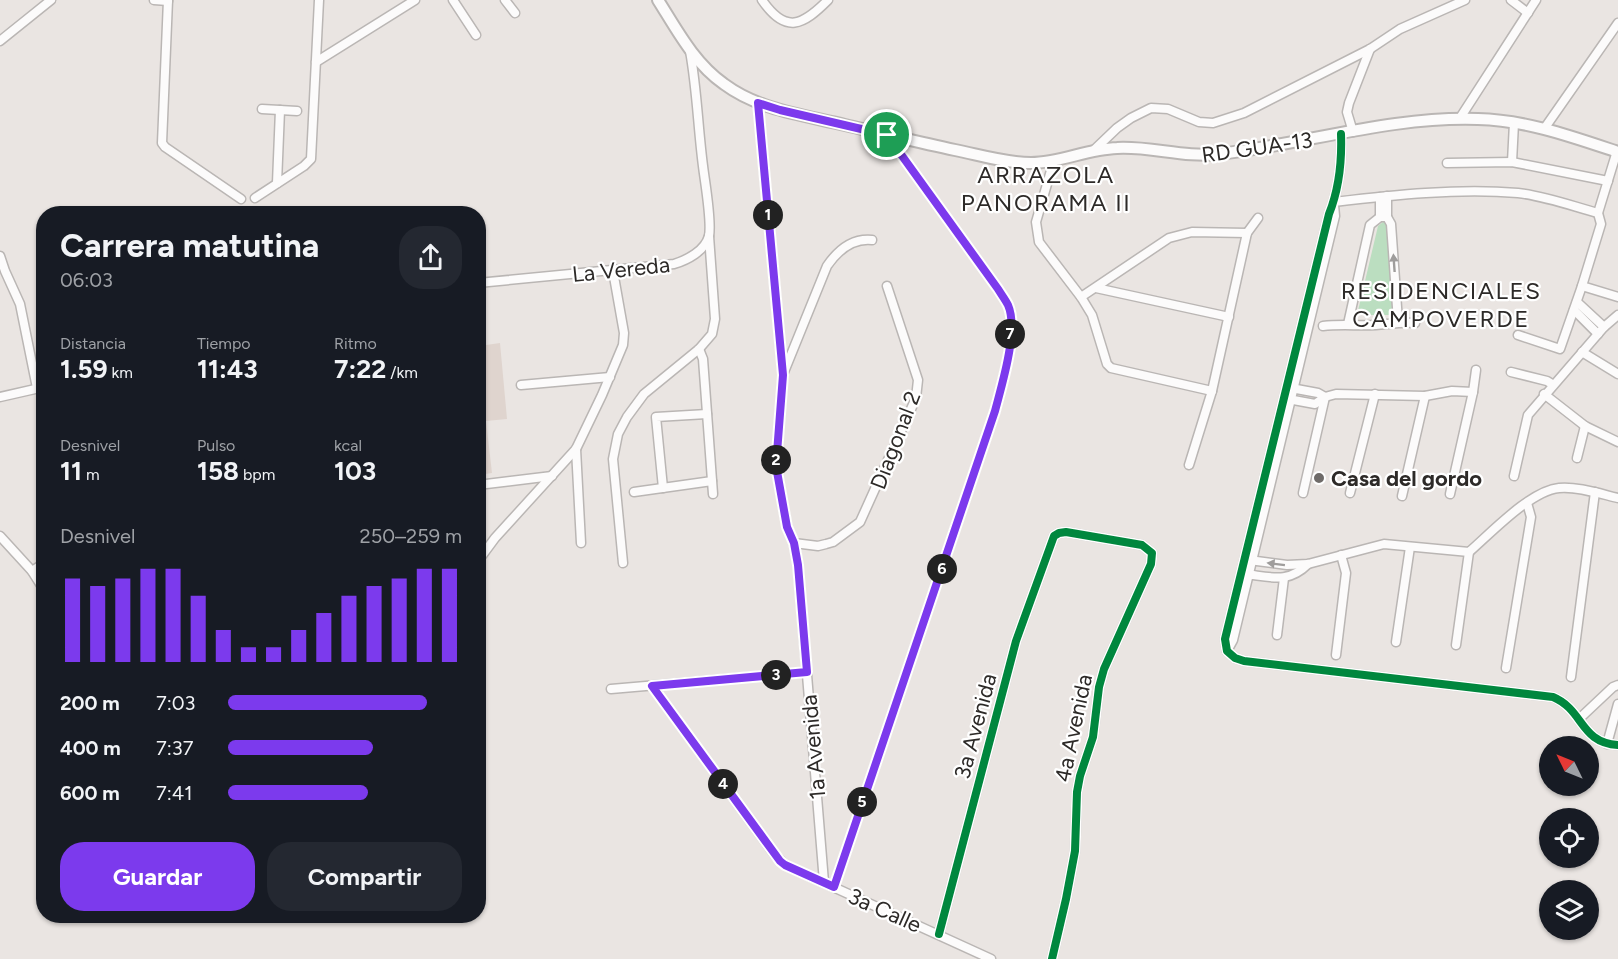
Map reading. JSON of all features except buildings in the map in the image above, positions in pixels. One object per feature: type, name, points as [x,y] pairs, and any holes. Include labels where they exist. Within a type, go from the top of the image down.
[{"type":"main road","name":"RD GUA-13","points":[[658,0],[690,50],[716,79],[758,107],[1017,162],[1054,160],[1094,150],[1131,148],[1194,156],[1283,145],[1427,119],[1460,118],[1495,120],[1544,129],[1617,151]]},
{"type":"street","points":[[0,41],[51,0]]},
{"type":"street","points":[[154,0],[168,1],[162,143],[241,199]]},
{"type":"street","points":[[255,198],[311,159],[319,0]]},
{"type":"street","points":[[316,62],[416,0]]},
{"type":"street","points":[[453,0],[476,34]]},
{"type":"street","points":[[506,0],[515,13]]},
{"type":"street","points":[[762,0],[776,16],[792,23],[806,20],[828,0]]},
{"type":"street","points":[[1094,150],[1131,118],[1151,108],[1168,109],[1199,122],[1213,123],[1244,113],[1370,49],[1400,29],[1465,0]]},
{"type":"street","points":[[1511,0],[1528,13]]},
{"type":"street","points":[[1460,118],[1536,0]]},
{"type":"street","points":[[1544,129],[1618,23]]},
{"type":"street","points":[[1353,132],[1347,112],[1370,49]]},
{"type":"street","points":[[623,563],[613,459],[618,434],[644,394],[699,349],[715,327],[708,198],[702,163],[697,85],[690,50]]},
{"type":"street","name":"1a Avenida","points":[[758,107],[783,375],[776,466],[787,527],[794,543],[798,565],[824,882]]},
{"type":"street","points":[[262,109],[297,111]]},
{"type":"street","points":[[277,183],[280,110]]},
{"type":"street","points":[[1512,162],[1514,123]]},
{"type":"street","points":[[1341,134],[1342,159],[1334,202],[1329,214],[1291,388],[1249,560],[1225,639],[1227,651],[1234,658],[1244,661],[1553,697],[1569,706],[1598,741],[1618,745]]},
{"type":"street","points":[[834,887],[995,411],[1007,365],[1011,325],[1008,304],[887,135]]},
{"type":"street","points":[[1518,335],[1560,349],[1601,224],[1598,213],[1617,151]]},
{"type":"street","points":[[1054,160],[1036,222],[1039,242],[1092,315],[1107,364],[1111,368],[1212,391]]},
{"type":"street","points":[[1447,163],[1512,162],[1608,181]]},
{"type":"street","points":[[1334,202],[1448,193],[1519,194],[1598,213]]},
{"type":"street","points":[[1383,217],[1384,197]]},
{"type":"street","points":[[1383,217],[1391,224],[1398,321]]},
{"type":"street","points":[[1348,324],[1370,225],[1383,217]]},
{"type":"street","points":[[1189,465],[1212,391],[1247,233],[1258,218]]},
{"type":"street","points":[[1081,297],[1169,238],[1192,232],[1247,233]]},
{"type":"street","name":"La Vereda","points":[[486,282],[613,271],[683,261],[701,249],[709,236]]},
{"type":"street","points":[[783,375],[827,266],[834,256],[852,242],[872,240]]},
{"type":"street","points":[[0,256],[20,304],[36,370]]},
{"type":"street","points":[[486,550],[576,449],[610,377],[623,345],[624,333],[613,271]]},
{"type":"street","name":"Diagonal 2","points":[[794,543],[818,546],[826,544],[860,522],[912,409],[918,390],[918,380],[887,286]]},
{"type":"street","points":[[1582,286],[1618,297]]},
{"type":"street","points":[[1096,288],[1230,317]]},
{"type":"street","points":[[1575,306],[1601,330]]},
{"type":"street","points":[[1514,476],[1528,415],[1552,384],[1601,330],[1618,315]]},
{"type":"street","points":[[1323,326],[1375,325],[1398,321],[1415,323]]},
{"type":"street","points":[[699,349],[703,358],[713,494]]},
{"type":"street","points":[[1582,351],[1618,374]]},
{"type":"street","points":[[1450,494],[1476,370]]},
{"type":"street","points":[[1511,372],[1552,384]]},
{"type":"street","points":[[521,385],[610,377]]},
{"type":"street","points":[[0,397],[36,388]]},
{"type":"street","points":[[1291,388],[1318,393],[1325,397]]},
{"type":"street","points":[[1288,399],[1315,404],[1325,397],[1336,394],[1425,396],[1452,391],[1473,392]]},
{"type":"street","points":[[1350,493],[1375,394]]},
{"type":"street","points":[[1544,394],[1585,426],[1618,442]]},
{"type":"street","points":[[1402,496],[1425,396]]},
{"type":"street","points":[[1303,493],[1325,397]]},
{"type":"street","points":[[663,488],[656,417],[707,414]]},
{"type":"street","points":[[1576,458],[1585,426]]},
{"type":"street","points":[[576,449],[581,543]]},
{"type":"street","points":[[486,484],[553,476]]},
{"type":"street","points":[[634,492],[711,481]]},
{"type":"street","points":[[1456,645],[1469,552],[1537,496],[1560,488],[1595,492],[1618,498]]},
{"type":"street","points":[[1570,677],[1595,492]]},
{"type":"street","points":[[1506,668],[1531,517],[1527,504]]},
{"type":"street","name":"4a Avenida","points":[[1052,959],[1075,851],[1077,792],[1080,776],[1094,737],[1099,687],[1104,669],[1151,564],[1152,553],[1143,545],[1066,532],[1059,533]]},
{"type":"street","name":"3a Avenida","points":[[939,934],[1016,641],[1051,543],[1054,536],[1059,533]]},
{"type":"street","points":[[0,536],[36,577]]},
{"type":"street","points":[[1249,560],[1287,565],[1308,564],[1384,544],[1469,552]]},
{"type":"street","points":[[1396,642],[1410,547]]},
{"type":"street","points":[[1336,655],[1346,573],[1341,555]]},
{"type":"street","points":[[1245,574],[1284,578],[1293,575],[1308,564]]},
{"type":"street","points":[[32,571],[36,568]]},
{"type":"street","points":[[1277,635],[1284,578]]},
{"type":"street","points":[[611,689],[807,672]]},
{"type":"street","points":[[1579,719],[1618,685]]},
{"type":"street","name":"3a Calle","points":[[652,686],[780,861],[991,959]]},
{"type":"street","points":[[1606,744],[1618,704]]},
{"type":"shaded area","points":[[500,343],[507,419],[486,421],[486,345]]},
{"type":"shaded area","points":[[486,421],[492,473],[486,474]]},
{"type":"green space","points":[[1383,222],[1391,227],[1392,315],[1357,315],[1378,226]]},
{"type":"cycle path","points":[[1341,134],[1337,185],[1225,639],[1227,651],[1235,658],[1244,661],[1553,697],[1571,710],[1596,738],[1618,745]]},
{"type":"cycle path","points":[[939,934],[1016,641],[1054,536],[1066,532],[1142,545],[1152,553],[1151,564],[1104,669],[1099,687],[1093,737],[1077,792],[1075,851],[1052,959]]},
{"type":"place","name":"Casa del gordo","points":[[1319,478]]},
{"type":"district","name":"ARRAZOLA PANORAMA II","points":[[1046,189]]},
{"type":"district","name":"RESIDENCIALES CAMPOVERDE","points":[[1441,305]]},
{"type":"route","points":[[758,103],[887,135],[1008,304],[1011,325],[1007,365],[995,411],[834,887],[780,861],[652,686],[807,672],[798,565],[794,543],[787,527],[776,466],[783,375],[758,103]]}]
